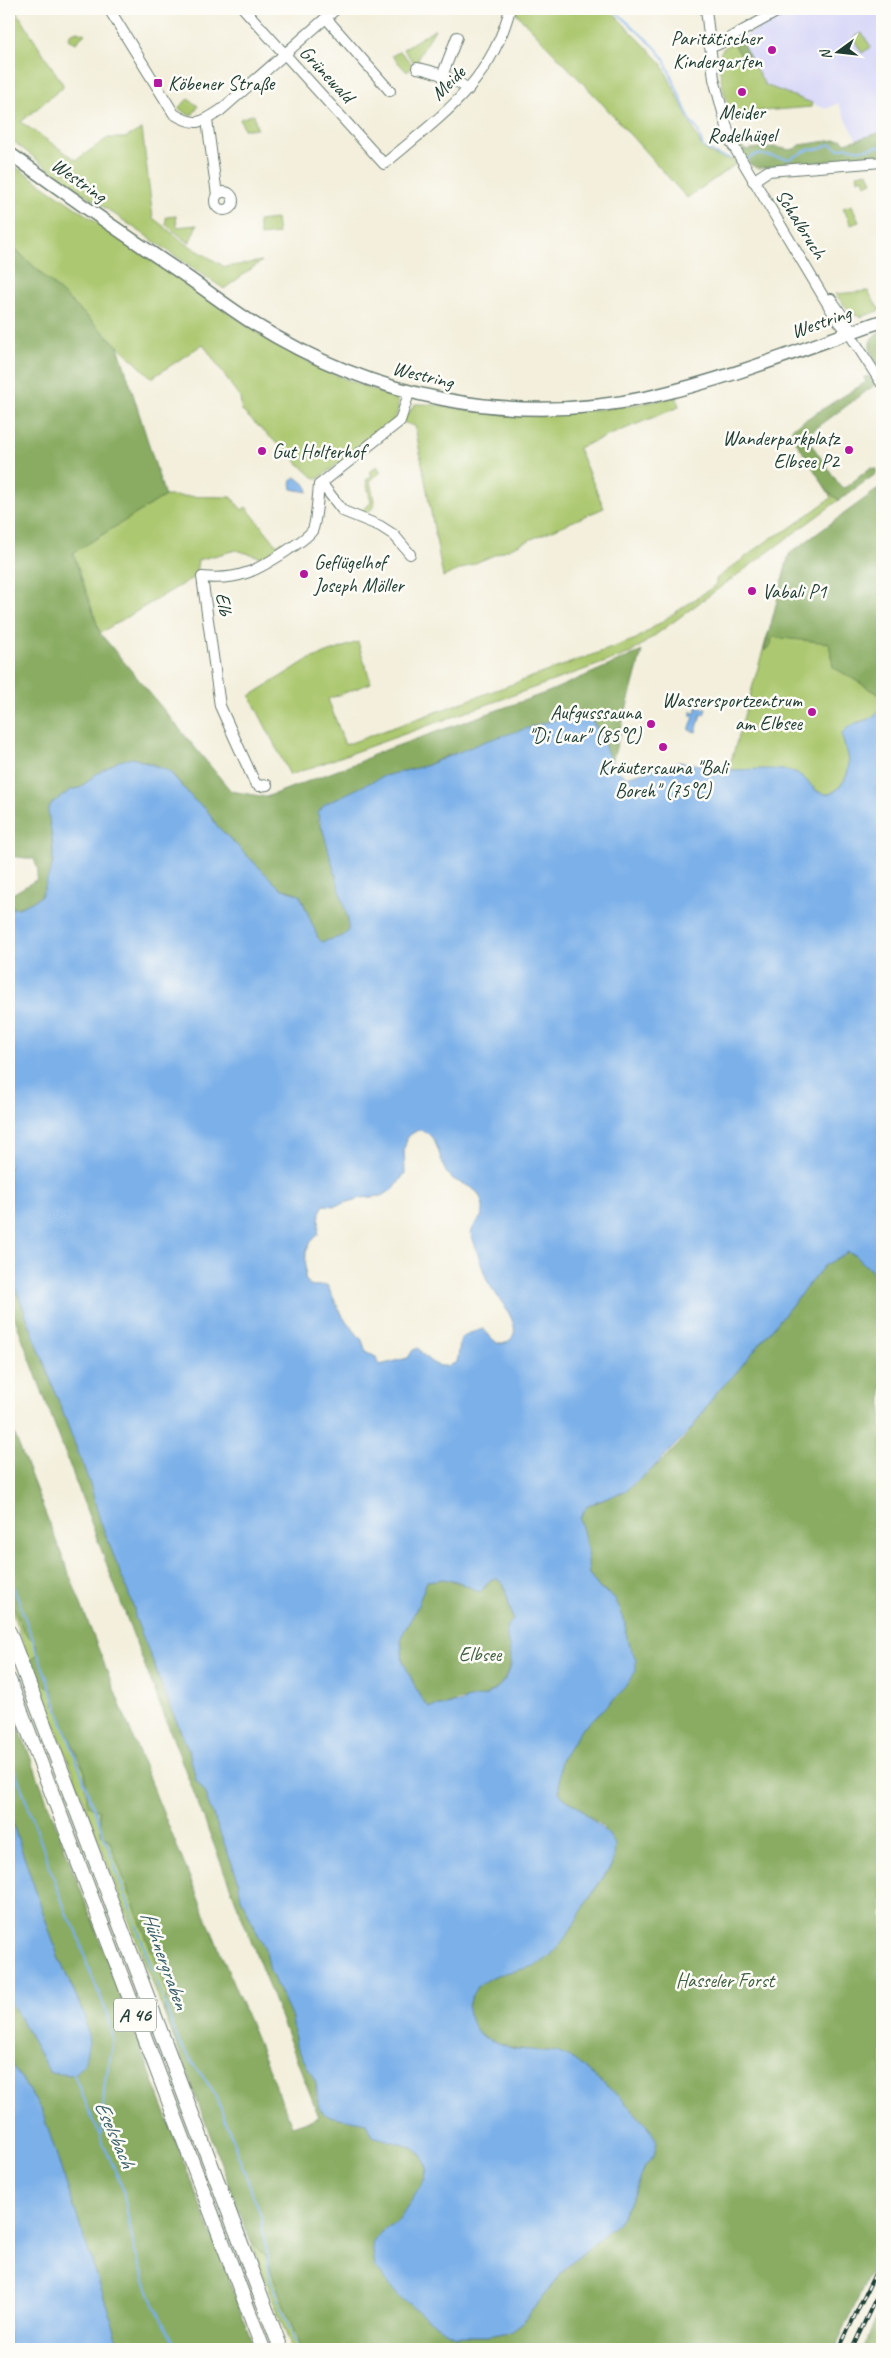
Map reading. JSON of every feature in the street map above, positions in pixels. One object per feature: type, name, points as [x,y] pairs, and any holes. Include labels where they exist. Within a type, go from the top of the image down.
[{"type":"highway","name":"A 46","points":[[9,1632],[281,2349]]},
{"type":"highway","name":"A 46","points":[[9,1680],[263,2349]]},
{"type":"main road","name":"Westring","points":[[9,153],[254,324],[341,369],[409,393],[469,405],[503,408],[545,408],[609,403],[647,397],[698,384],[882,321]]},
{"type":"street","points":[[109,9],[174,114],[191,123],[207,120],[242,93],[336,9]]},
{"type":"street","name":"Grünewald","points":[[244,9],[384,164]]},
{"type":"street","name":"Meide","points":[[384,164],[468,90],[483,72],[494,53],[510,9]]},
{"type":"street","name":"Schalbruch","points":[[706,9],[714,79],[731,142],[744,165],[756,179],[836,318],[849,332],[882,384]]},
{"type":"street","points":[[709,45],[717,45],[782,9]]},
{"type":"street","points":[[326,18],[390,91]]},
{"type":"street","points":[[442,76],[458,37]]},
{"type":"street","points":[[417,68],[459,83],[468,90]]},
{"type":"street","points":[[207,120],[217,195]]},
{"type":"street","name":"Schalbruch","points":[[756,179],[768,171],[882,162]]},
{"type":"street","points":[[409,393],[400,421],[319,485],[325,488],[342,511],[380,526],[394,535],[410,554]]},
{"type":"street","name":"Elb","points":[[268,785],[259,786],[255,783],[220,706],[202,577],[216,578],[247,574],[259,569],[300,542],[313,529],[319,485]]},
{"type":"shaded area","points":[[792,9],[882,9],[882,132],[857,140],[838,103],[826,109],[765,85],[740,39]]},
{"type":"green space","points":[[9,9],[15,9],[64,86],[21,122],[76,160],[108,138],[125,138],[142,129],[153,218],[185,243],[225,267],[262,261],[224,289],[54,173],[9,138]]},
{"type":"green space","points":[[512,9],[609,9],[661,62],[702,147],[713,155],[733,160],[736,164],[687,198],[598,99]]},
{"type":"green space","points":[[435,29],[418,58],[420,61],[416,65],[403,49]]},
{"type":"green space","points":[[77,31],[85,34],[76,43],[69,40],[70,34]]},
{"type":"green space","points":[[862,33],[871,47],[862,53],[853,38]]},
{"type":"green space","points":[[740,39],[765,85],[812,103],[811,107],[751,112],[740,122],[733,123],[722,85],[719,63],[723,49]]},
{"type":"green space","points":[[740,39],[752,62],[744,60],[733,43]]},
{"type":"green space","points":[[400,51],[414,66],[407,72],[392,56]]},
{"type":"green space","points":[[188,99],[198,106],[193,114],[189,115],[178,108]]},
{"type":"green space","points":[[254,114],[257,129],[244,129],[240,119]]},
{"type":"green space","points":[[882,132],[882,156],[760,168],[751,165],[747,161],[735,139],[737,136],[744,150],[773,147],[790,150],[800,145],[842,139],[845,143]]},
{"type":"green space","points":[[9,162],[263,336],[323,370],[396,399],[398,410],[389,426],[318,479],[313,477],[242,411],[240,398],[203,344],[152,378],[9,243]]},
{"type":"green space","points":[[868,172],[872,182],[865,185],[863,178],[858,180],[857,174]]},
{"type":"green space","points":[[852,205],[859,222],[851,225],[843,208]]},
{"type":"green space","points":[[176,216],[177,227],[197,225],[189,243],[166,225],[166,217]]},
{"type":"green space","points":[[276,219],[278,234],[260,236],[258,221]]},
{"type":"green space","points":[[9,243],[118,346],[165,496],[73,553],[100,633],[231,791],[266,797],[362,761],[377,753],[548,692],[642,651],[613,759],[610,759],[596,725],[580,712],[444,757],[425,766],[384,776],[318,820],[329,846],[348,919],[348,931],[343,936],[322,942],[318,938],[302,899],[295,892],[280,888],[217,826],[207,810],[195,801],[174,776],[153,764],[133,758],[119,761],[96,774],[80,788],[71,790],[49,818],[52,862],[50,876],[45,889],[37,899],[25,905],[9,908],[9,896],[36,880],[38,870],[34,859],[9,856]]},
{"type":"green space","points":[[868,291],[878,308],[882,307],[882,310],[861,317],[852,314],[835,294]]},
{"type":"green space","points":[[882,330],[882,372],[872,354],[870,344],[871,339]]},
{"type":"green space","points":[[868,376],[875,385],[807,435],[807,438],[841,487],[845,488],[870,468],[876,469],[876,474],[839,500],[828,492],[792,435],[792,428],[866,382],[864,378]]},
{"type":"green space","points":[[677,397],[679,407],[578,448],[604,508],[443,577],[415,426],[402,422],[415,404],[483,412],[532,414],[605,409]]},
{"type":"green space","points":[[377,466],[381,472],[370,481],[375,506],[363,516],[357,514],[371,503],[366,480],[372,475],[369,472]]},
{"type":"green space","points":[[882,486],[882,696],[833,667],[829,643],[772,637],[771,645],[764,651],[789,554]]},
{"type":"green space","points":[[828,492],[839,500],[631,653],[290,775],[250,696],[307,660],[358,642],[371,683],[328,699],[345,745],[636,639],[716,585],[716,579],[771,538],[787,530],[831,498]]},
{"type":"green space","points":[[165,496],[231,497],[242,510],[246,507],[277,545],[282,541],[285,545],[267,559],[236,550],[198,560],[196,576],[100,633],[73,552]]},
{"type":"green space","name":"Wassersportzentrum am Elbsee","points":[[768,633],[838,643],[832,654],[833,667],[882,696],[880,711],[877,715],[852,725],[842,737],[848,750],[848,770],[843,783],[830,794],[821,793],[795,773],[733,770],[729,768]]},
{"type":"green space","name":"Hasseler Forst","points":[[847,1252],[855,1255],[882,1281],[882,2247],[835,2349],[301,2349],[266,2258],[250,2240],[164,2013],[167,1991],[109,1840],[101,1834],[99,1811],[88,1805],[84,1769],[61,1720],[52,1689],[38,1680],[30,1662],[38,1653],[36,1644],[23,1630],[9,1596],[9,1420],[148,1776],[292,2126],[319,2117],[138,1648],[9,1303],[9,1270],[90,1484],[163,1691],[190,1754],[196,1779],[203,1789],[238,1879],[241,1898],[266,1951],[270,1971],[292,2018],[296,2045],[316,2083],[316,2098],[325,2114],[367,2123],[372,2136],[405,2144],[422,2155],[426,2162],[426,2170],[420,2190],[397,2222],[381,2232],[443,2330],[455,2336],[487,2336],[510,2332],[521,2324],[566,2268],[618,2222],[634,2195],[645,2166],[654,2155],[557,2052],[517,2049],[490,2041],[480,2034],[472,2024],[468,2011],[472,1994],[483,1981],[499,1973],[534,1965],[555,1950],[566,1937],[612,1865],[604,1828],[564,1798],[559,1792],[560,1764],[564,1755],[581,1730],[619,1695],[636,1659],[628,1644],[624,1619],[607,1592],[600,1589],[589,1574],[580,1518],[587,1506],[602,1501],[631,1485],[672,1451],[693,1427],[717,1393],[824,1266]]},
{"type":"green space","points":[[442,1579],[479,1588],[485,1588],[491,1579],[497,1579],[504,1584],[513,1621],[507,1626],[510,1661],[506,1676],[494,1690],[486,1695],[428,1707],[420,1697],[403,1661],[401,1637],[416,1610],[427,1581]]},
{"type":"green space","points":[[9,1596],[23,1630],[36,1644],[38,1653],[30,1662],[9,1604]]},
{"type":"green space","points":[[38,1680],[52,1689],[55,1708],[61,1714],[78,1760],[85,1771],[85,1793],[99,1811],[101,1834],[109,1840],[167,1991],[164,2013]]},
{"type":"green space","points":[[9,1701],[255,2349],[121,2349],[42,2111],[9,2060],[9,1998],[50,2073],[84,2012],[59,1959],[9,1813]]},
{"type":"green space","points":[[250,2240],[266,2258],[301,2349],[292,2349]]},
{"type":"green space","points":[[882,2306],[882,2349],[862,2349],[881,2308]]},
{"type":"water","points":[[296,477],[307,486],[308,492],[292,489],[291,481]]},
{"type":"water","points":[[697,707],[706,709],[704,715],[701,714],[696,732],[689,730],[694,717],[691,716],[691,711],[695,714]]},
{"type":"water","name":"Elbsee","points":[[882,707],[882,1281],[855,1255],[848,1252],[824,1266],[734,1375],[716,1393],[692,1428],[651,1470],[625,1491],[587,1506],[580,1518],[587,1549],[589,1574],[600,1589],[615,1598],[624,1619],[628,1644],[636,1659],[636,1671],[619,1695],[581,1730],[564,1755],[560,1764],[559,1792],[608,1834],[615,1844],[614,1860],[568,1933],[550,1956],[541,1963],[497,1975],[487,1980],[478,1987],[471,1997],[468,2007],[472,2022],[480,2036],[515,2049],[557,2052],[573,2059],[620,2097],[650,2129],[657,2142],[654,2155],[645,2166],[634,2195],[618,2222],[566,2268],[521,2324],[510,2332],[487,2336],[455,2336],[443,2330],[398,2296],[375,2266],[372,2244],[381,2232],[397,2222],[425,2180],[427,2168],[423,2156],[412,2147],[372,2136],[367,2123],[334,2117],[325,2114],[319,2108],[316,2083],[296,2045],[292,2018],[270,1971],[266,1951],[241,1898],[238,1879],[203,1789],[196,1780],[190,1754],[135,1617],[134,1608],[100,1520],[90,1484],[9,1270],[9,908],[19,908],[32,902],[41,896],[44,889],[53,863],[53,845],[48,810],[52,803],[71,790],[80,788],[96,774],[119,761],[133,758],[169,771],[195,801],[207,810],[217,826],[280,888],[300,895],[318,938],[322,942],[343,936],[348,931],[348,919],[318,813],[325,804],[384,776],[425,766],[486,741],[580,712],[589,718],[595,726],[612,762],[626,777],[678,762],[733,770],[774,769],[798,774],[818,792],[830,794],[840,786],[848,770],[849,759],[842,733],[847,728],[868,720]],"holes":[[[418,1130],[425,1131],[434,1140],[443,1166],[450,1177],[475,1190],[481,1199],[483,1205],[482,1214],[471,1233],[487,1280],[512,1319],[514,1334],[510,1340],[502,1344],[495,1341],[483,1329],[467,1334],[461,1339],[457,1362],[451,1365],[440,1366],[435,1364],[426,1358],[418,1348],[413,1350],[408,1358],[380,1365],[376,1357],[366,1352],[362,1340],[343,1317],[327,1285],[311,1286],[305,1279],[306,1252],[310,1243],[318,1235],[320,1212],[324,1205],[334,1206],[362,1198],[381,1196],[394,1189],[405,1173],[404,1149],[408,1136]],[[442,1579],[457,1581],[480,1592],[491,1579],[497,1579],[504,1584],[513,1620],[507,1626],[511,1667],[502,1683],[487,1695],[469,1698],[459,1703],[429,1707],[420,1697],[403,1661],[401,1637],[416,1610],[427,1581]]]},
{"type":"water","points":[[9,1813],[59,1959],[84,2013],[89,2042],[84,2065],[74,2075],[50,2073],[9,1998]]},
{"type":"water","points":[[9,2060],[42,2111],[121,2349],[9,2349]]},
{"type":"waterway","points":[[613,9],[656,48],[664,59],[691,122],[698,130],[703,147],[719,156],[729,158]]},
{"type":"waterway","points":[[746,160],[757,154],[789,159],[810,149],[820,149],[830,144],[840,149],[846,147],[861,150],[882,146]]},
{"type":"waterway","name":"Hühnergraben","points":[[9,1574],[179,2043],[216,2095],[261,2216],[270,2279],[298,2349]]},
{"type":"waterway","points":[[9,1753],[67,1915],[77,1931],[88,1967],[108,2015],[114,2042],[105,2081],[101,2133]]},
{"type":"waterway","name":"Eselsbach","points":[[73,2073],[123,2189],[134,2249],[155,2307],[178,2349]]},
{"type":"railway","points":[[839,2349],[882,2259]]},
{"type":"railway","points":[[852,2349],[882,2285]]},
{"type":"place","name":"Paritätischer Kindergarten","points":[[772,50]]},
{"type":"place","name":"Köbener Straße","points":[[158,83]]},
{"type":"place","name":"Meider Rodelhügel","points":[[742,92]]},
{"type":"place","name":"Wanderparkplatz Elbsee P2","points":[[849,450]]},
{"type":"place","name":"Gut Holterhof","points":[[262,451]]},
{"type":"place","name":"Geflügelhof Joseph Möller","points":[[304,574]]},
{"type":"place","name":"Vabali P1","points":[[752,591]]},
{"type":"place","name":"Wassersportzentrum am Elbsee","points":[[812,712]]},
{"type":"place","name":"Aufgusssauna \"Di Luar\" (85°C)","points":[[651,724]]},
{"type":"place","name":"Kräutersauna \"Bali Boreh\" (75°C)","points":[[663,747]]}]
